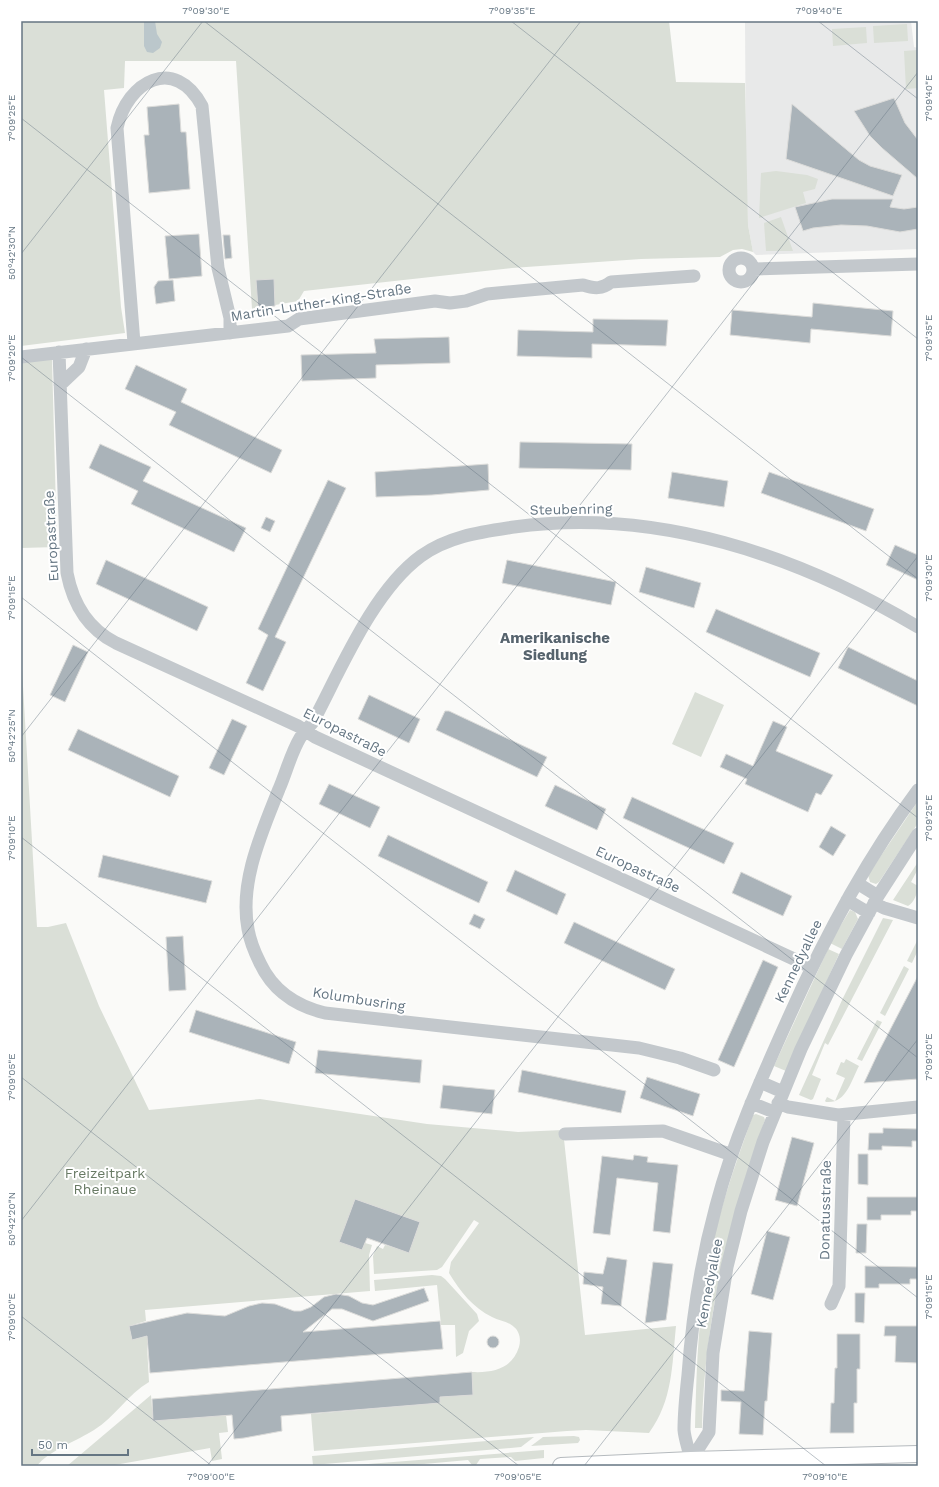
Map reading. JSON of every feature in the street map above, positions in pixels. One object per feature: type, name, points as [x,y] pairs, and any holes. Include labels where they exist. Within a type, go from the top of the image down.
[{"type":"main road","points":[[561,1466],[834,1462],[918,1454]]},
{"type":"street","points":[[134,343],[117,128],[120,115],[133,94],[147,83],[160,77],[174,79],[186,87],[195,94],[202,106],[218,268],[230,318],[230,333]]},
{"type":"street","points":[[753,269],[918,264]]},
{"type":"street","name":"Martin-Luther-King-Straße","points":[[21,357],[288,326],[299,319],[435,301],[466,301],[487,294],[584,285],[592,288],[603,288],[611,282],[694,276]]},
{"type":"street","points":[[60,385],[79,367],[86,349]]},
{"type":"street","name":"Europastraße","points":[[59,352],[66,573],[70,591],[90,624],[107,638],[447,799],[811,967]]},
{"type":"street","name":"Steubenring","points":[[306,731],[380,598],[420,557],[441,544],[479,532],[536,525],[595,522],[657,529],[722,541],[769,557],[826,580],[860,595],[918,627]]},
{"type":"street","name":"Kolumbusring","points":[[306,731],[300,739],[260,840],[251,869],[246,907],[248,929],[256,954],[268,977],[285,995],[308,1009],[325,1013],[639,1048],[680,1058],[714,1070]]},
{"type":"street","name":"Kennedyallee","points":[[691,1463],[684,1431],[695,1310],[703,1262],[716,1206],[732,1155],[751,1103],[811,967],[879,845],[918,790]]},
{"type":"street","name":"Kennedyallee","points":[[691,1463],[709,1432],[713,1353],[727,1267],[752,1172],[779,1102],[833,980],[874,904],[918,834]]},
{"type":"street","points":[[857,883],[874,904]]},
{"type":"street","points":[[847,900],[874,904],[918,918]]},
{"type":"street","points":[[760,1082],[779,1102],[788,1108],[844,1115],[918,1107]]},
{"type":"street","points":[[751,1103],[779,1102]]},
{"type":"street","name":"Donatusstraße","points":[[831,1304],[839,1286],[844,1115]]},
{"type":"street","points":[[565,1134],[663,1132],[732,1155]]},
{"type":"shaded area","points":[[144,21],[155,21],[157,34],[162,42],[160,48],[153,53],[147,52],[144,46]]},
{"type":"shaded area","points":[[745,21],[911,21],[914,47],[918,48],[918,249],[756,255],[753,252],[748,225],[746,175]]},
{"type":"green space","points":[[21,21],[669,21],[676,82],[745,83],[748,225],[753,252],[742,249],[733,250],[720,257],[641,259],[512,268],[304,291],[298,301],[252,309],[236,61],[125,61],[124,88],[104,90],[121,307],[125,333],[21,346]]},
{"type":"green space","points":[[907,24],[908,41],[874,43],[873,26]]},
{"type":"green space","points":[[866,27],[867,43],[833,46],[832,29]]},
{"type":"green space","points":[[918,50],[918,88],[906,89],[904,51]]},
{"type":"green space","points":[[776,171],[807,175],[818,179],[815,189],[803,192],[806,203],[759,218],[761,173]]},
{"type":"green space","points":[[781,217],[793,251],[766,251],[764,223]]},
{"type":"green space","points":[[52,359],[57,547],[21,548],[21,363]]},
{"type":"green space","name":"Freizeitpark Rheinaue","points":[[21,652],[37,927],[48,927],[66,923],[99,1006],[149,1110],[260,1099],[427,1124],[518,1132],[563,1130],[585,1335],[676,1326],[672,1368],[667,1395],[657,1421],[649,1433],[586,1430],[567,1431],[314,1451],[311,1414],[440,1403],[440,1397],[473,1395],[472,1372],[487,1372],[507,1365],[516,1354],[520,1344],[520,1336],[518,1331],[512,1325],[479,1309],[462,1292],[449,1273],[451,1262],[479,1223],[474,1220],[442,1267],[437,1270],[374,1274],[373,1256],[377,1246],[383,1249],[385,1245],[409,1252],[420,1222],[355,1199],[340,1242],[362,1250],[365,1243],[372,1245],[369,1255],[370,1291],[145,1310],[146,1321],[129,1326],[132,1340],[159,1333],[147,1345],[149,1382],[134,1393],[102,1425],[55,1451],[37,1466],[21,1466]]},
{"type":"green space","points":[[695,692],[724,705],[701,757],[672,744]]},
{"type":"green space","points":[[918,801],[918,823],[879,882],[876,884],[870,882],[868,875]]},
{"type":"green space","points":[[918,862],[918,869],[911,882],[918,886],[914,900],[908,906],[893,900]]},
{"type":"green space","points":[[850,910],[855,912],[858,919],[842,949],[830,943]]},
{"type":"green space","points":[[883,918],[893,920],[828,1045],[825,1043],[812,1075],[821,1079],[813,1099],[811,1100],[799,1095],[843,998]]},
{"type":"green space","points":[[918,939],[918,950],[912,963],[907,961]]},
{"type":"green space","points":[[828,949],[839,954],[786,1071],[774,1066]]},
{"type":"green space","points":[[904,966],[909,969],[885,1016],[880,1013]]},
{"type":"green space","points":[[877,1020],[882,1022],[862,1061],[857,1059]]},
{"type":"green space","points":[[846,1059],[859,1066],[847,1090],[835,1101],[845,1078],[836,1074],[841,1062],[844,1063]]},
{"type":"green space","points":[[827,1097],[835,1101],[826,1102],[825,1101]]},
{"type":"green space","points":[[756,1114],[764,1117],[765,1120],[740,1195],[721,1271],[713,1310],[708,1349],[702,1428],[695,1428],[700,1326],[708,1262],[736,1163],[753,1115]]},
{"type":"green space","points":[[432,1275],[441,1276],[445,1279],[477,1314],[479,1321],[469,1331],[463,1353],[456,1357],[455,1325],[441,1325],[437,1285],[375,1291],[374,1280]]},
{"type":"green space","points":[[151,1395],[153,1421],[226,1415],[228,1432],[219,1433],[222,1459],[212,1461],[210,1448],[109,1466],[67,1466]]},
{"type":"green space","points":[[534,1437],[521,1447],[313,1465],[312,1456]]},
{"type":"green space","points":[[543,1437],[579,1437],[580,1440],[578,1443],[531,1446]]},
{"type":"green space","points":[[544,1450],[544,1458],[515,1461],[511,1457],[480,1459],[476,1465],[472,1465],[468,1460],[402,1466],[343,1466]]},
{"type":"building","points":[[894,98],[905,123],[918,140],[918,179],[870,136],[854,111]]},
{"type":"building","points":[[179,104],[181,132],[186,132],[190,189],[149,193],[144,135],[149,135],[147,107]]},
{"type":"building","points":[[792,104],[859,160],[870,166],[902,175],[893,196],[786,159]]},
{"type":"building","points":[[832,199],[893,199],[890,207],[904,209],[918,207],[918,229],[900,232],[867,226],[841,225],[813,228],[803,231],[795,207]]},
{"type":"building","points":[[199,234],[202,276],[169,279],[165,236]]},
{"type":"building","points":[[223,235],[230,235],[232,258],[225,259]]},
{"type":"building","points":[[274,279],[275,306],[258,308],[256,280]]},
{"type":"building","points":[[173,280],[175,301],[156,304],[154,287],[158,281]]},
{"type":"building","points":[[813,303],[893,311],[891,336],[811,329],[810,343],[730,335],[732,310],[812,317]]},
{"type":"building","points":[[593,319],[668,320],[666,346],[592,344],[592,358],[517,356],[518,330],[593,332]]},
{"type":"building","points":[[449,337],[450,363],[376,365],[376,378],[302,381],[301,355],[376,353],[374,339]]},
{"type":"building","points":[[136,365],[187,389],[181,402],[282,450],[271,473],[169,425],[176,412],[125,389]]},
{"type":"building","points":[[520,442],[632,444],[631,470],[519,468]]},
{"type":"building","points":[[100,444],[151,467],[143,481],[246,528],[234,552],[131,504],[138,491],[89,468]]},
{"type":"building","points":[[488,464],[489,490],[432,495],[376,497],[375,472]]},
{"type":"building","points":[[672,472],[728,481],[724,507],[668,498]]},
{"type":"building","points":[[769,472],[874,509],[866,531],[761,493]]},
{"type":"building","points":[[328,480],[346,488],[275,637],[286,642],[263,691],[246,683],[268,635],[258,629]]},
{"type":"building","points":[[266,517],[275,521],[270,532],[261,528]]},
{"type":"building","points":[[895,545],[918,555],[918,580],[886,565]]},
{"type":"building","points":[[106,560],[208,607],[197,631],[96,584]]},
{"type":"building","points":[[507,560],[616,582],[611,605],[502,583]]},
{"type":"building","points":[[646,567],[701,583],[694,608],[639,592]]},
{"type":"building","points":[[716,609],[820,653],[810,677],[706,632]]},
{"type":"building","points":[[73,645],[88,652],[65,702],[50,695]]},
{"type":"building","points":[[848,647],[918,681],[918,706],[838,668]]},
{"type":"building","points":[[369,695],[420,719],[409,743],[358,719]]},
{"type":"building","points":[[445,711],[449,711],[547,757],[537,777],[436,730]]},
{"type":"building","points":[[232,719],[247,726],[224,775],[209,768]]},
{"type":"building","points":[[773,721],[787,727],[776,751],[833,775],[821,795],[816,793],[808,812],[745,784],[747,779],[720,767],[726,754],[753,766]]},
{"type":"building","points":[[78,729],[179,776],[170,797],[68,750]]},
{"type":"building","points":[[329,784],[380,807],[370,828],[319,804]]},
{"type":"building","points":[[555,785],[606,809],[597,830],[545,806]]},
{"type":"building","points":[[632,797],[734,843],[724,864],[623,818]]},
{"type":"building","points":[[831,826],[846,835],[833,856],[819,847]]},
{"type":"building","points":[[388,835],[488,882],[479,903],[378,856]]},
{"type":"building","points":[[103,855],[212,881],[206,903],[98,877]]},
{"type":"building","points":[[515,870],[566,894],[557,915],[506,891]]},
{"type":"building","points":[[741,872],[792,896],[783,916],[732,893]]},
{"type":"building","points":[[474,914],[485,919],[480,929],[469,924]]},
{"type":"building","points":[[574,922],[675,969],[665,990],[564,943]]},
{"type":"building","points":[[183,936],[186,990],[169,991],[166,937]]},
{"type":"building","points":[[763,960],[778,967],[734,1067],[718,1060]]},
{"type":"building","points":[[918,976],[918,1079],[864,1083],[878,1053]]},
{"type":"building","points":[[196,1010],[296,1042],[289,1064],[189,1032]]},
{"type":"building","points":[[318,1050],[422,1060],[420,1083],[315,1073]]},
{"type":"building","points":[[522,1070],[626,1091],[621,1113],[518,1092]]},
{"type":"building","points":[[647,1077],[700,1094],[693,1116],[640,1098]]},
{"type":"building","points":[[443,1085],[495,1090],[492,1114],[440,1108]]},
{"type":"building","points":[[883,1128],[918,1129],[918,1141],[912,1141],[912,1147],[882,1146],[882,1150],[868,1150],[869,1133],[883,1133]]},
{"type":"building","points":[[792,1137],[814,1143],[797,1206],[775,1200]]},
{"type":"building","points":[[858,1154],[868,1154],[868,1185],[858,1184]]},
{"type":"building","points":[[634,1155],[648,1157],[647,1162],[678,1165],[670,1233],[653,1231],[658,1183],[617,1178],[610,1235],[593,1233],[602,1156],[633,1160]]},
{"type":"building","points":[[867,1197],[918,1197],[918,1211],[911,1211],[911,1215],[881,1215],[881,1220],[867,1220]]},
{"type":"building","points":[[355,1199],[420,1222],[409,1253],[367,1238],[362,1250],[339,1242]]},
{"type":"building","points":[[857,1224],[867,1224],[866,1253],[856,1253]]},
{"type":"building","points":[[767,1231],[790,1237],[773,1300],[751,1294]]},
{"type":"building","points":[[607,1257],[627,1260],[621,1306],[601,1304],[603,1287],[583,1284],[584,1272],[603,1274]]},
{"type":"building","points":[[653,1262],[673,1264],[668,1306],[666,1320],[645,1323]]},
{"type":"building","points":[[865,1266],[918,1267],[918,1279],[910,1279],[910,1284],[879,1284],[879,1288],[865,1288]]},
{"type":"building","points":[[424,1288],[429,1301],[373,1321],[342,1309],[332,1309],[303,1332],[440,1321],[443,1349],[150,1373],[147,1336],[132,1340],[129,1326],[187,1313],[225,1316],[249,1306],[262,1303],[275,1304],[294,1311],[301,1311],[311,1307],[324,1297],[336,1294],[349,1296],[362,1303],[373,1305]]},
{"type":"building","points":[[855,1293],[865,1293],[864,1323],[855,1322]]},
{"type":"building","points":[[885,1326],[918,1326],[918,1363],[895,1362],[896,1336],[884,1336]]},
{"type":"building","points":[[749,1331],[772,1333],[763,1435],[739,1434],[741,1402],[721,1401],[721,1390],[744,1391]]},
{"type":"building","points":[[837,1334],[860,1334],[860,1369],[857,1369],[857,1403],[854,1403],[854,1433],[830,1433],[831,1403],[834,1403],[835,1368],[837,1368]]},
{"type":"building","points":[[491,1336],[495,1336],[499,1342],[495,1348],[491,1348],[487,1344],[487,1340]]},
{"type":"building","points":[[472,1372],[473,1395],[440,1397],[440,1403],[281,1416],[282,1431],[244,1438],[234,1439],[232,1415],[153,1421],[152,1399]]},
{"type":"district","name":"Amerikanische Siedlung","points":[[555,646]]}]
